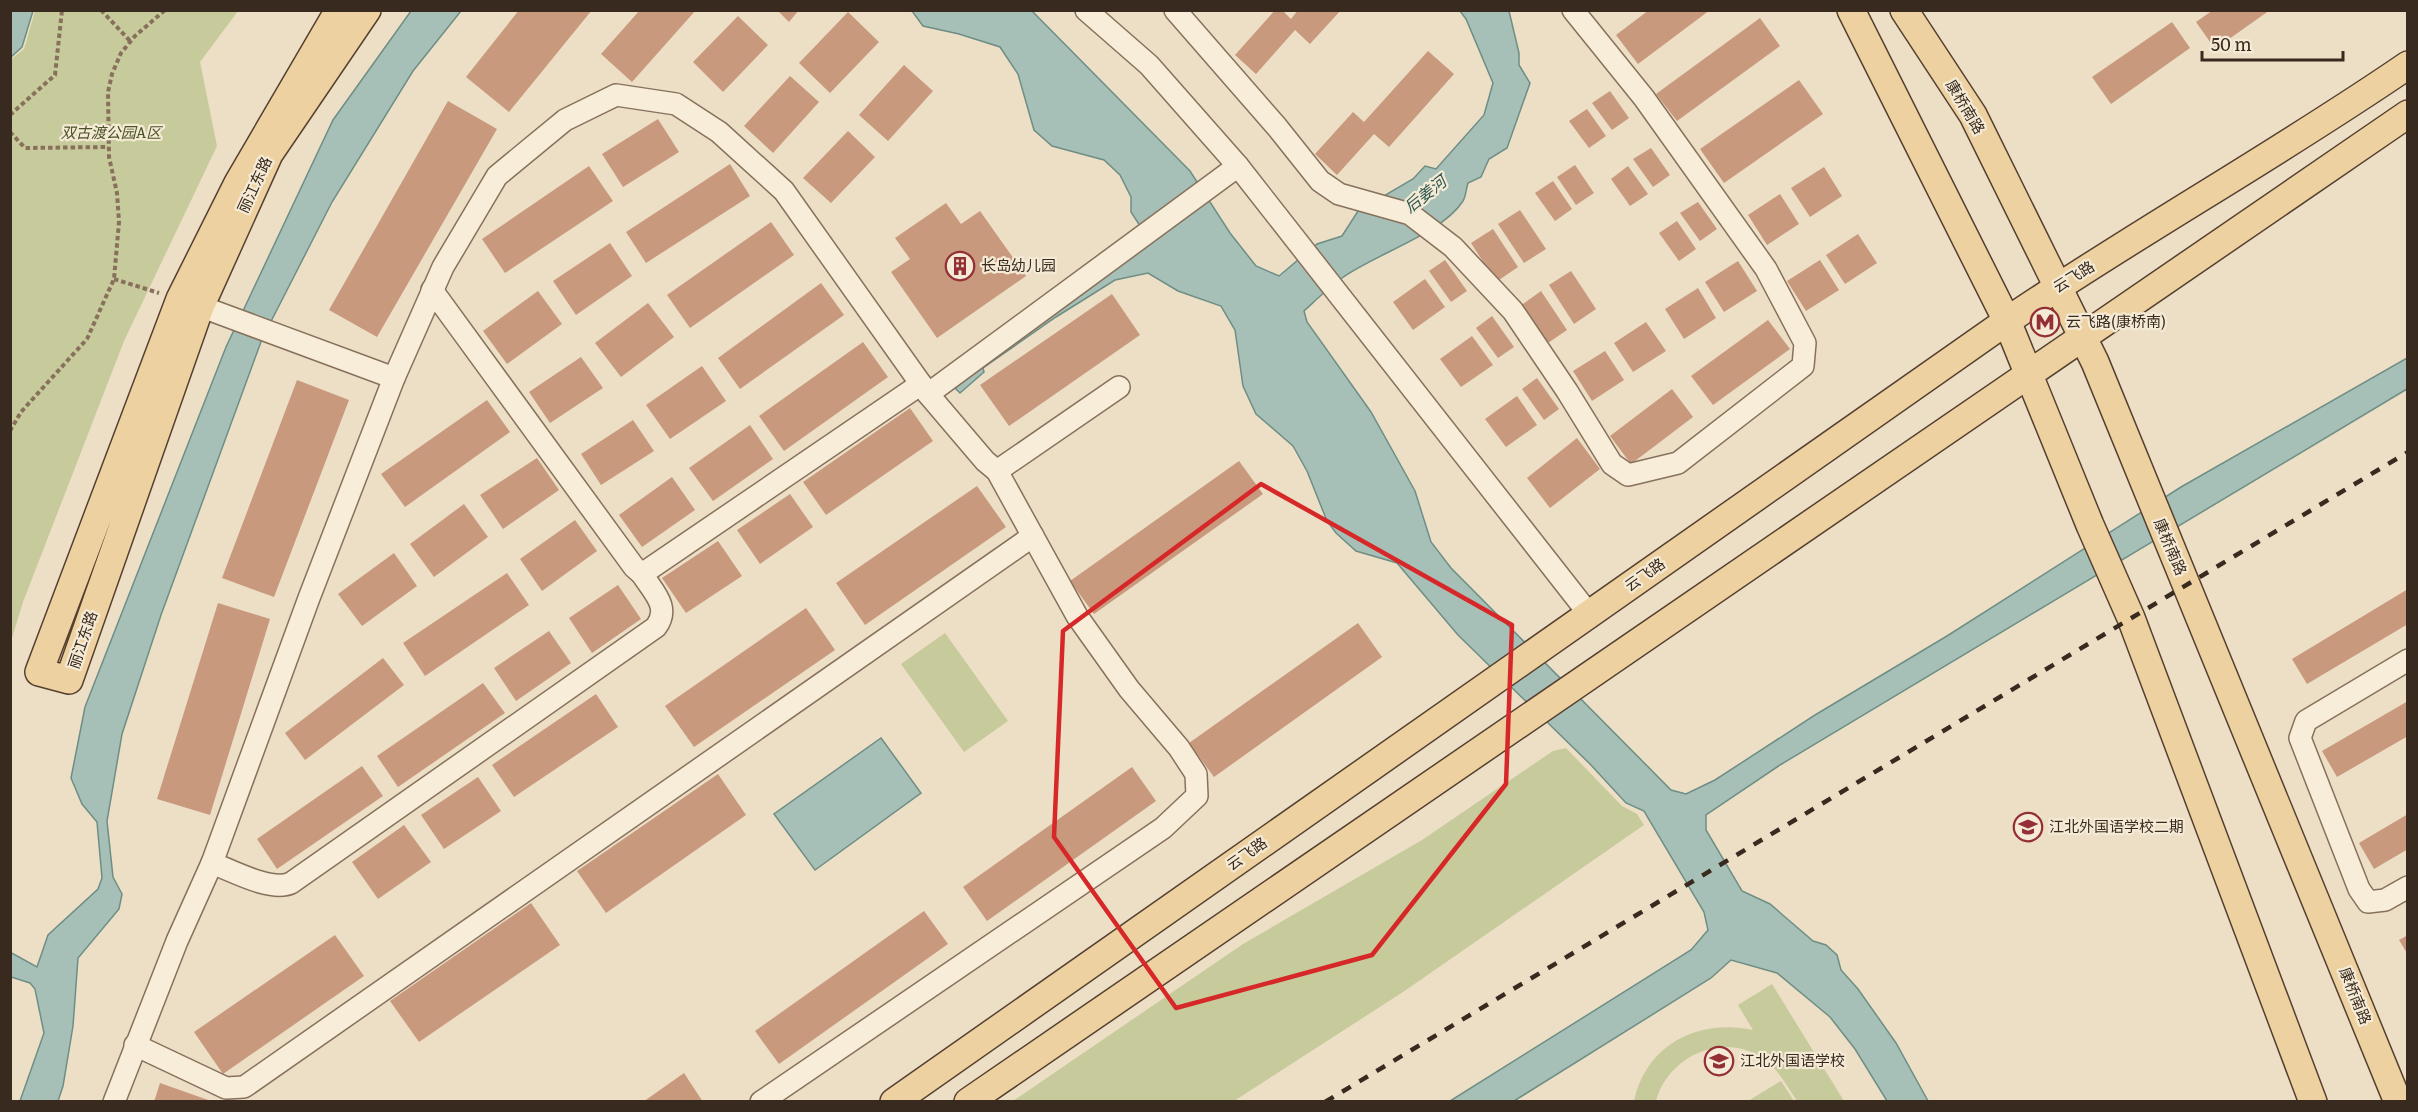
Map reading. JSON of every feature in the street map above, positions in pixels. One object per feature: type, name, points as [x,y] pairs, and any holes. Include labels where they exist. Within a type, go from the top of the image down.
[{"type":"main road","name":"丽江东路","points":[[339,10],[238,183],[194,304],[69,680],[39,672],[194,304],[269,154],[367,10]]},
{"type":"main road","points":[[1851,10],[2007,321],[2116,583],[2313,1101]]},
{"type":"main road","name":"康桥南路","points":[[1905,10],[1973,115],[2095,362],[2398,1101]]},
{"type":"main road","name":"云飞路","points":[[894,1101],[2007,321],[2057,287],[2355,101],[2408,65]]},
{"type":"main road","points":[[968,1101],[2408,114]]},
{"type":"street","points":[[1086,10],[1149,65],[1238,166],[1362,325],[1579,621]]},
{"type":"street","points":[[1175,10],[1277,127],[1320,181],[1339,194],[1410,214],[1453,247],[1513,311],[1612,464],[1628,475],[1678,462],[1803,366],[1805,343],[1766,269],[1644,98],[1572,10]]},
{"type":"street","points":[[114,1101],[135,1045],[212,864],[309,598],[394,378],[442,267],[497,176],[565,120],[616,95],[676,104],[719,132],[784,191],[924,389],[985,461],[997,471],[1077,616],[1129,689],[1179,748],[1196,774],[1197,796],[1163,828],[787,1095],[761,1101]]},
{"type":"street","points":[[642,574],[924,389],[1127,248],[1238,166]]},
{"type":"street","points":[[212,864],[272,886],[283,887],[291,883],[656,627],[663,617],[663,608],[642,574],[627,558],[432,290]]},
{"type":"street","points":[[194,304],[394,378]]},
{"type":"street","points":[[997,471],[1119,387]]},
{"type":"street","points":[[135,1045],[226,1088],[244,1087],[1033,536]]},
{"type":"street","points":[[2408,660],[2306,721],[2300,738],[2359,889],[2368,902],[2385,900],[2408,887]]},
{"type":"path","points":[[10,115],[55,75],[62,10]]},
{"type":"path","points":[[100,10],[130,41]]},
{"type":"path","points":[[10,431],[21,412],[87,339],[114,279],[119,222],[117,193],[108,147],[108,92],[112,74],[121,53],[130,41],[165,10]]},
{"type":"path","points":[[10,132],[25,148],[108,147]]},
{"type":"path","points":[[114,279],[194,304]]},
{"type":"highlighted area","points":[[1261,484],[1512,625],[1506,784],[1372,955],[1176,1008],[1054,837],[1063,631]]},
{"type":"green space","name":"双古渡公园A区","points":[[35,11],[238,11],[200,62],[217,146],[124,341],[23,602],[11,641],[10,60],[24,49]]},
{"type":"green space","points":[[945,633],[1008,721],[964,752],[901,664]]},
{"type":"green space","points":[[1566,748],[1622,806],[1637,814],[1644,825],[1403,992],[1234,1101],[1013,1101],[1243,944],[1422,840],[1553,751]]},
{"type":"green space","points":[[1772,984],[1844,1101],[1797,1101],[1770,1064],[1754,1053],[1737,1048],[1720,1047],[1703,1051],[1687,1059],[1663,1084],[1656,1101],[1634,1101],[1640,1081],[1650,1064],[1663,1050],[1678,1040],[1695,1032],[1713,1028],[1733,1027],[1753,1030],[1738,1005]]},
{"type":"green space","points":[[1781,1081],[1794,1101],[1748,1101]]},
{"type":"water","points":[[11,10],[33,11],[22,47],[11,57]]},
{"type":"water","points":[[411,11],[461,11],[413,71],[332,202],[262,339],[161,615],[122,734],[107,821],[113,877],[122,894],[119,909],[78,958],[73,1026],[63,1086],[58,1101],[20,1101],[44,1033],[35,989],[30,983],[11,977],[10,952],[37,967],[48,935],[98,889],[102,878],[97,822],[82,804],[71,778],[85,707],[226,347],[333,120]]},
{"type":"water","name":"后姜河","points":[[912,11],[1032,11],[1190,171],[1230,233],[1256,266],[1279,276],[1317,244],[1342,236],[1358,211],[1413,179],[1425,166],[1436,169],[1484,115],[1493,83],[1466,19],[1460,11],[1509,11],[1519,53],[1519,65],[1530,83],[1507,148],[1489,159],[1481,177],[1468,183],[1463,201],[1440,224],[1356,269],[1327,289],[1304,311],[1307,322],[1371,412],[1415,491],[1431,542],[1451,568],[1671,790],[1686,794],[1715,780],[2181,487],[2407,358],[2407,389],[1780,765],[1706,815],[1706,830],[1742,891],[1770,904],[1813,941],[1826,945],[1837,955],[1841,970],[1858,989],[1896,1043],[1928,1101],[1887,1101],[1855,1049],[1830,1017],[1777,973],[1731,960],[1711,978],[1514,1101],[1450,1101],[1691,950],[1708,930],[1704,912],[1644,811],[1626,803],[1590,764],[1458,635],[1397,563],[1356,551],[1336,533],[1327,521],[1307,471],[1293,446],[1256,414],[1243,386],[1235,330],[1221,306],[1178,291],[1148,273],[1115,280],[1056,317],[983,368],[984,372],[960,393],[951,384],[1125,258],[1143,249],[1148,238],[1131,212],[1131,197],[1120,175],[1104,160],[1052,146],[1034,130],[1018,74],[1000,47],[923,26]]},
{"type":"water","points":[[881,738],[921,793],[815,870],[774,814]]},
{"type":"building","points":[[519,10],[592,10],[509,112],[466,77]]},
{"type":"building","points":[[640,10],[696,10],[632,82],[601,54]]},
{"type":"building","points":[[777,10],[799,10],[789,22]]},
{"type":"building","points":[[1275,10],[1282,10],[1291,19],[1298,10],[1341,10],[1310,44],[1295,30],[1256,74],[1235,55]]},
{"type":"building","points":[[1649,10],[1710,10],[1638,64],[1616,35]]},
{"type":"building","points":[[2213,10],[2270,10],[2215,49],[2196,22]]},
{"type":"building","points":[[848,12],[879,42],[830,93],[799,63]]},
{"type":"building","points":[[738,16],[768,45],[723,92],[693,62]]},
{"type":"building","points":[[1760,18],[1780,46],[1677,121],[1656,94]]},
{"type":"building","points":[[2172,22],[2190,48],[2111,104],[2092,77]]},
{"type":"building","points":[[1428,51],[1454,74],[1389,147],[1374,134],[1337,175],[1315,154],[1353,112],[1364,122]]},
{"type":"building","points":[[904,65],[933,91],[888,141],[859,115]]},
{"type":"building","points":[[790,76],[819,102],[773,153],[744,126]]},
{"type":"building","points":[[1799,80],[1823,114],[1724,183],[1700,149]]},
{"type":"building","points":[[1610,91],[1629,118],[1612,130],[1592,103]]},
{"type":"building","points":[[448,101],[497,129],[377,337],[329,310]]},
{"type":"building","points":[[1587,109],[1606,136],[1589,148],[1569,121]]},
{"type":"building","points":[[658,119],[679,152],[623,187],[602,154]]},
{"type":"building","points":[[848,131],[875,157],[831,203],[803,178]]},
{"type":"building","points":[[1651,148],[1670,175],[1653,187],[1633,159]]},
{"type":"building","points":[[730,164],[750,196],[646,263],[626,232]]},
{"type":"building","points":[[1575,165],[1594,193],[1576,205],[1557,177]]},
{"type":"building","points":[[589,166],[613,201],[505,273],[482,239]]},
{"type":"building","points":[[1628,166],[1648,194],[1630,206],[1611,179]]},
{"type":"building","points":[[1824,167],[1842,196],[1810,217],[1791,188]]},
{"type":"building","points":[[1553,181],[1572,209],[1555,221],[1535,193]]},
{"type":"building","points":[[1780,194],[1799,224],[1767,245],[1748,215]]},
{"type":"building","points":[[1698,202],[1717,229],[1700,241],[1680,213]]},
{"type":"building","name":"长岛幼儿园","points":[[946,203],[961,224],[980,211],[1026,276],[937,338],[891,272],[910,259],[895,238]]},
{"type":"building","points":[[1520,210],[1546,249],[1524,263],[1498,224]]},
{"type":"building","points":[[1677,221],[1696,249],[1679,261],[1659,233]]},
{"type":"building","points":[[771,222],[794,255],[690,328],[667,295]]},
{"type":"building","points":[[1493,229],[1518,267],[1496,282],[1471,243]]},
{"type":"building","points":[[1858,234],[1877,263],[1845,284],[1826,255]]},
{"type":"building","points":[[610,243],[632,276],[576,315],[553,281]]},
{"type":"building","points":[[1445,260],[1467,291],[1451,302],[1429,271]]},
{"type":"building","points":[[1820,260],[1839,290],[1806,311],[1787,281]]},
{"type":"building","points":[[1738,261],[1757,291],[1724,312],[1705,282]]},
{"type":"building","points":[[1571,271],[1596,309],[1574,324],[1549,285]]},
{"type":"building","points":[[1425,279],[1445,307],[1413,330],[1393,302]]},
{"type":"building","points":[[821,283],[844,315],[740,389],[718,358]]},
{"type":"building","points":[[1698,288],[1716,318],[1684,339],[1665,309]]},
{"type":"building","points":[[538,291],[562,324],[507,364],[483,331]]},
{"type":"building","points":[[1541,291],[1567,330],[1545,345],[1520,306]]},
{"type":"building","points":[[1112,294],[1140,335],[1009,426],[980,385]]},
{"type":"building","points":[[648,303],[674,337],[621,377],[595,343]]},
{"type":"building","points":[[1492,316],[1514,347],[1498,358],[1476,328]]},
{"type":"building","points":[[1768,320],[1790,349],[1713,405],[1691,376]]},
{"type":"building","points":[[1646,322],[1666,351],[1633,372],[1614,343]]},
{"type":"building","points":[[1472,336],[1493,365],[1461,387],[1440,359]]},
{"type":"building","points":[[863,342],[888,377],[784,451],[759,416]]},
{"type":"building","points":[[1605,351],[1624,380],[1592,401],[1573,371]]},
{"type":"building","points":[[581,357],[603,388],[550,423],[529,392]]},
{"type":"building","points":[[702,366],[726,401],[670,439],[646,405]]},
{"type":"building","points":[[1537,378],[1559,409],[1544,420],[1522,389]]},
{"type":"building","points":[[297,380],[349,400],[274,597],[222,578]]},
{"type":"building","points":[[1672,389],[1693,417],[1631,464],[1610,436]]},
{"type":"building","points":[[1517,396],[1537,425],[1506,447],[1485,419]]},
{"type":"building","points":[[487,400],[510,432],[405,507],[381,474]]},
{"type":"building","points":[[910,408],[933,441],[826,515],[803,482]]},
{"type":"building","points":[[633,420],[654,451],[601,485],[581,454]]},
{"type":"building","points":[[750,425],[773,459],[713,501],[689,468]]},
{"type":"building","points":[[1577,438],[1600,469],[1550,508],[1527,478]]},
{"type":"building","points":[[537,458],[559,490],[503,529],[480,495]]},
{"type":"building","points":[[1239,461],[1263,494],[1094,614],[1070,581]]},
{"type":"building","points":[[672,477],[695,510],[642,547],[619,515]]},
{"type":"building","points":[[977,486],[1006,527],[865,625],[836,583]]},
{"type":"building","points":[[790,494],[813,527],[760,564],[737,530]]},
{"type":"building","points":[[464,504],[488,537],[434,577],[410,544]]},
{"type":"building","points":[[575,520],[597,551],[542,591],[520,559]]},
{"type":"building","points":[[718,541],[742,576],[686,613],[662,578]]},
{"type":"building","points":[[394,553],[417,586],[362,626],[338,594]]},
{"type":"building","points":[[507,573],[529,605],[425,676],[403,643]]},
{"type":"building","points":[[618,585],[641,619],[592,653],[569,618]]},
{"type":"building","points":[[2408,589],[2408,624],[2307,684],[2292,659]]},
{"type":"building","points":[[218,603],[270,619],[210,815],[157,799]]},
{"type":"building","points":[[806,608],[835,650],[694,747],[665,706]]},
{"type":"building","points":[[1358,623],[1382,657],[1214,777],[1189,743]]},
{"type":"building","points":[[549,631],[571,663],[516,701],[494,668]]},
{"type":"building","points":[[383,658],[404,685],[305,760],[285,733]]},
{"type":"building","points":[[483,683],[505,713],[398,787],[377,756]]},
{"type":"building","points":[[596,694],[618,727],[514,797],[492,765]]},
{"type":"building","points":[[2408,701],[2408,736],[2337,777],[2322,751]]},
{"type":"building","points":[[362,766],[383,796],[277,869],[257,839]]},
{"type":"building","points":[[1132,767],[1156,801],[987,921],[963,887]]},
{"type":"building","points":[[718,774],[746,815],[606,913],[577,871]]},
{"type":"building","points":[[478,777],[501,811],[444,849],[421,815]]},
{"type":"building","points":[[2408,814],[2408,849],[2374,869],[2359,843]]},
{"type":"building","points":[[404,825],[431,862],[378,899],[352,862]]},
{"type":"building","points":[[531,903],[560,945],[419,1042],[390,1001]]},
{"type":"building","points":[[924,911],[948,944],[779,1064],[755,1031]]},
{"type":"building","points":[[335,935],[364,976],[223,1074],[194,1032]]},
{"type":"building","points":[[2408,935],[2408,955],[2399,940]]},
{"type":"building","points":[[684,1073],[703,1102],[643,1102]]},
{"type":"building","points":[[160,1083],[211,1101],[211,1102],[154,1102]]},
{"type":"railway","points":[[1325,1102],[2408,452]]},
{"type":"place","name":"长岛幼儿园","points":[[960,266]]},
{"type":"place","name":"云飞路(康桥南)","points":[[2045,322]]},
{"type":"place","name":"江北外国语学校二期","points":[[2028,827]]},
{"type":"place","name":"江北外国语学校","points":[[1719,1061]]}]
